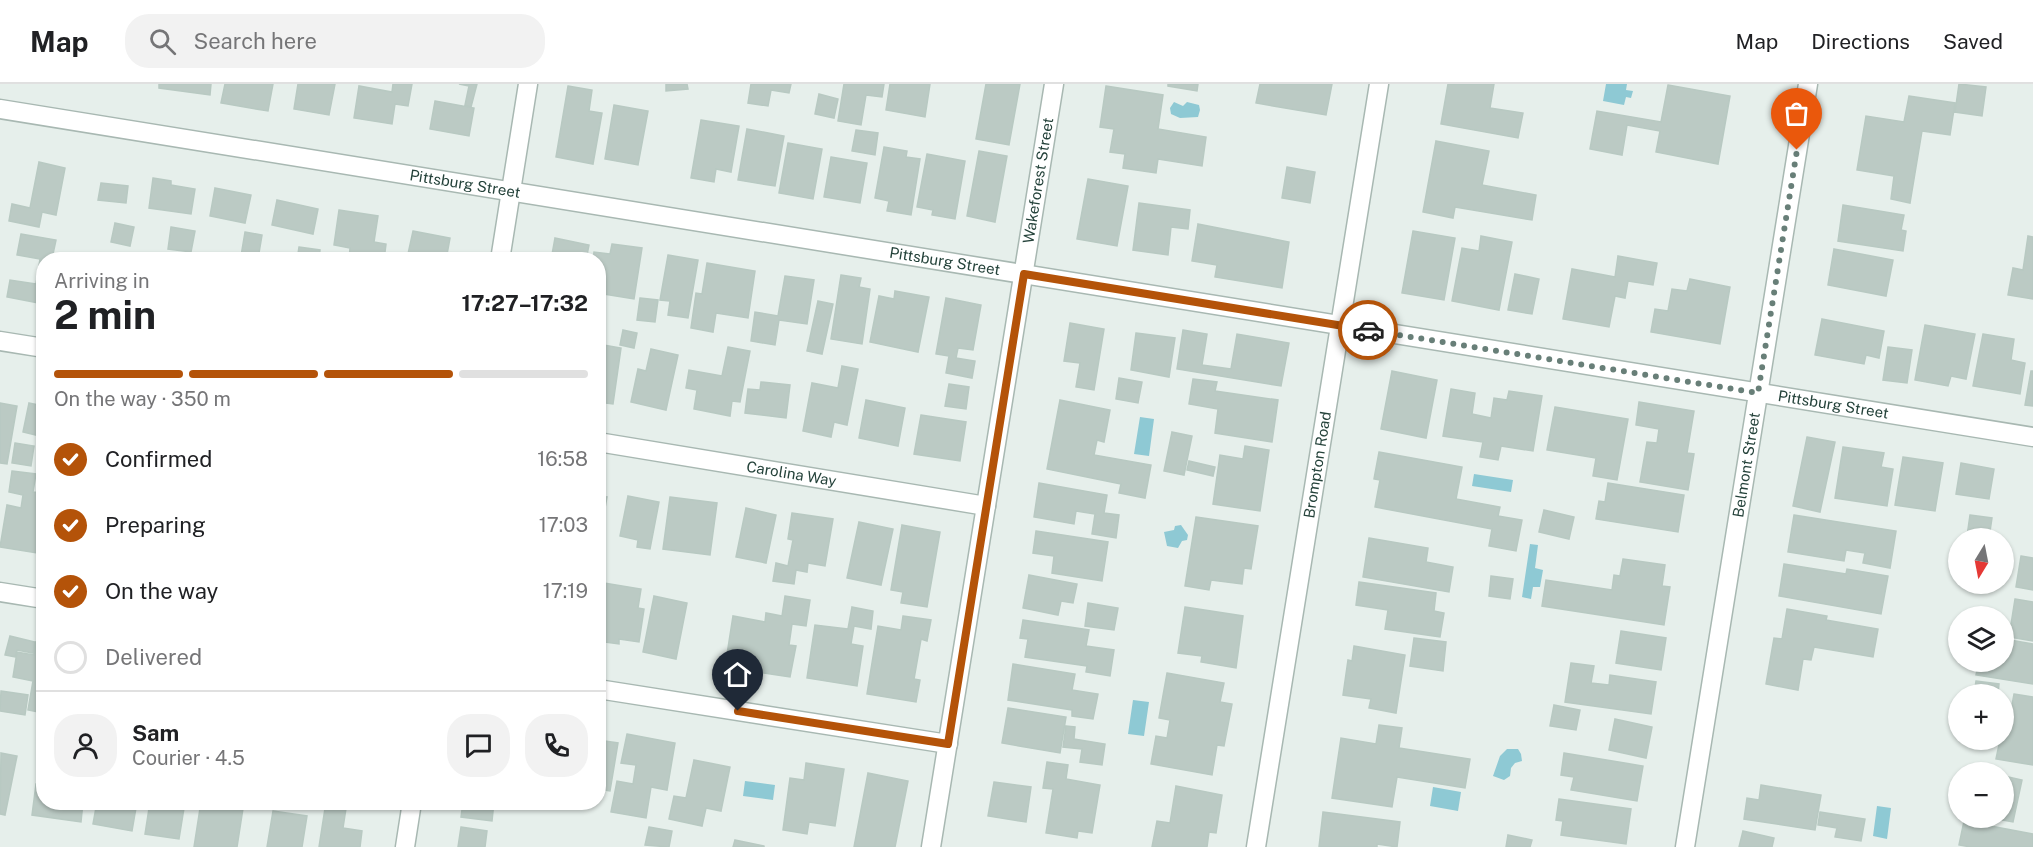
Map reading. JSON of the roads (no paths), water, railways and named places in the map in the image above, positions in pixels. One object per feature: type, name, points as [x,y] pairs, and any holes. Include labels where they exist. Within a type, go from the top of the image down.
[{"type":"street","points":[[501,252],[528,84]]},
{"type":"street","name":"Wakeforest Street","points":[[931,847],[1054,84]]},
{"type":"street","name":"Brompton Road","points":[[1256,847],[1379,84]]},
{"type":"street","name":"Belmont Street","points":[[1685,847],[1808,84]]},
{"type":"street","name":"Pittsburg Street","points":[[0,109],[2033,437]]},
{"type":"street","points":[[0,341],[36,347]]},
{"type":"street","name":"Carolina Way","points":[[606,443],[986,506]]},
{"type":"street","points":[[0,592],[36,598]]},
{"type":"street","points":[[606,690],[948,744]]},
{"type":"street","points":[[405,847],[411,810]]},
{"type":"water","points":[[1606,84],[1627,84],[1626,90],[1633,91],[1631,98],[1626,97],[1624,105],[1603,101]]},
{"type":"water","points":[[1174,102],[1183,106],[1187,102],[1199,105],[1198,117],[1180,118],[1171,114],[1170,108]]},
{"type":"water","points":[[1140,417],[1154,419],[1149,456],[1134,454]]},
{"type":"water","points":[[1474,474],[1513,480],[1511,492],[1472,486]]},
{"type":"water","points":[[1181,525],[1188,535],[1187,540],[1182,541],[1178,548],[1167,546],[1164,532],[1174,530],[1175,526]]},
{"type":"water","points":[[1530,544],[1538,545],[1535,568],[1543,570],[1540,587],[1533,587],[1531,599],[1522,597]]},
{"type":"water","points":[[1133,700],[1149,702],[1144,736],[1128,734]]},
{"type":"water","points":[[1507,749],[1518,749],[1522,761],[1515,763],[1511,768],[1510,776],[1504,780],[1493,776],[1500,756]]},
{"type":"water","points":[[745,781],[775,785],[773,800],[743,796]]},
{"type":"water","points":[[1433,787],[1461,792],[1458,811],[1430,806]]},
{"type":"water","points":[[1877,806],[1891,808],[1887,839],[1873,836]]}]
